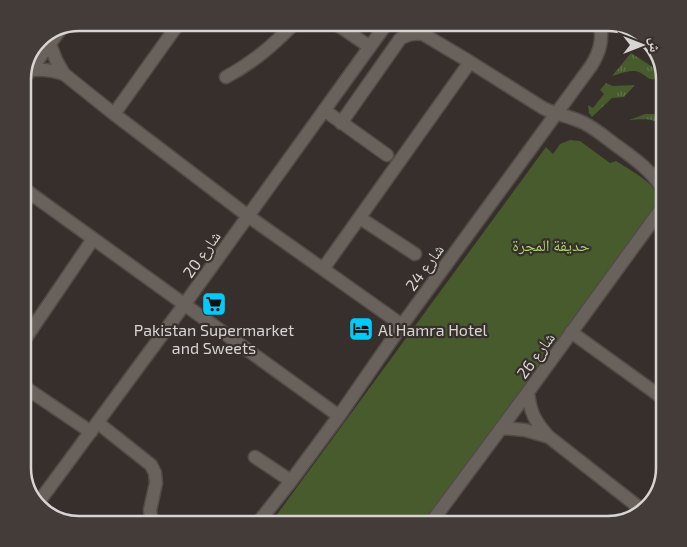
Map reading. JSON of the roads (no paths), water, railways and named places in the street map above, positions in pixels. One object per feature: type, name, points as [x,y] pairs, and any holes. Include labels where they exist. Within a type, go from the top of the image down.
[{"type":"street","points":[[114,114],[173,31]]},
{"type":"street","points":[[226,77],[264,53],[287,31]]},
{"type":"street","points":[[348,31],[370,47]]},
{"type":"street","name":"شارع 20","points":[[42,498],[184,305],[381,31]]},
{"type":"street","name":"شارع 24","points":[[263,516],[339,416],[402,324],[591,66],[598,55],[602,31]]},
{"type":"street","points":[[341,123],[400,38],[407,34],[423,34],[533,102],[555,114],[576,119],[594,129],[646,169],[656,179]]},
{"type":"street","points":[[34,65],[54,39]]},
{"type":"street","points":[[50,44],[64,74]]},
{"type":"street","points":[[324,269],[470,62]]},
{"type":"street","points":[[32,73],[48,69],[64,74],[248,216],[402,324]]},
{"type":"street","points":[[324,110],[387,156]]},
{"type":"street","points":[[31,194],[339,416]]},
{"type":"street","name":"شارع 26","points":[[436,516],[656,215]]},
{"type":"street","points":[[360,218],[414,254]]},
{"type":"street","points":[[31,330],[93,239]]},
{"type":"street","points":[[571,332],[656,394]]},
{"type":"street","points":[[31,391],[94,427],[150,465],[155,474],[156,483],[150,510],[151,516]]},
{"type":"street","points":[[528,392],[530,405],[540,428],[637,506]]},
{"type":"street","points":[[501,428],[525,430],[549,437]]},
{"type":"street","points":[[255,457],[291,481]]},
{"type":"place","name":"Pakistan Supermarket and Sweets","points":[[214,304]]},
{"type":"place","name":"Al Hamra Hotel","points":[[361,329]]},
{"type":"park label","name":"حديقة المجرة","points":[[551,244]]}]
